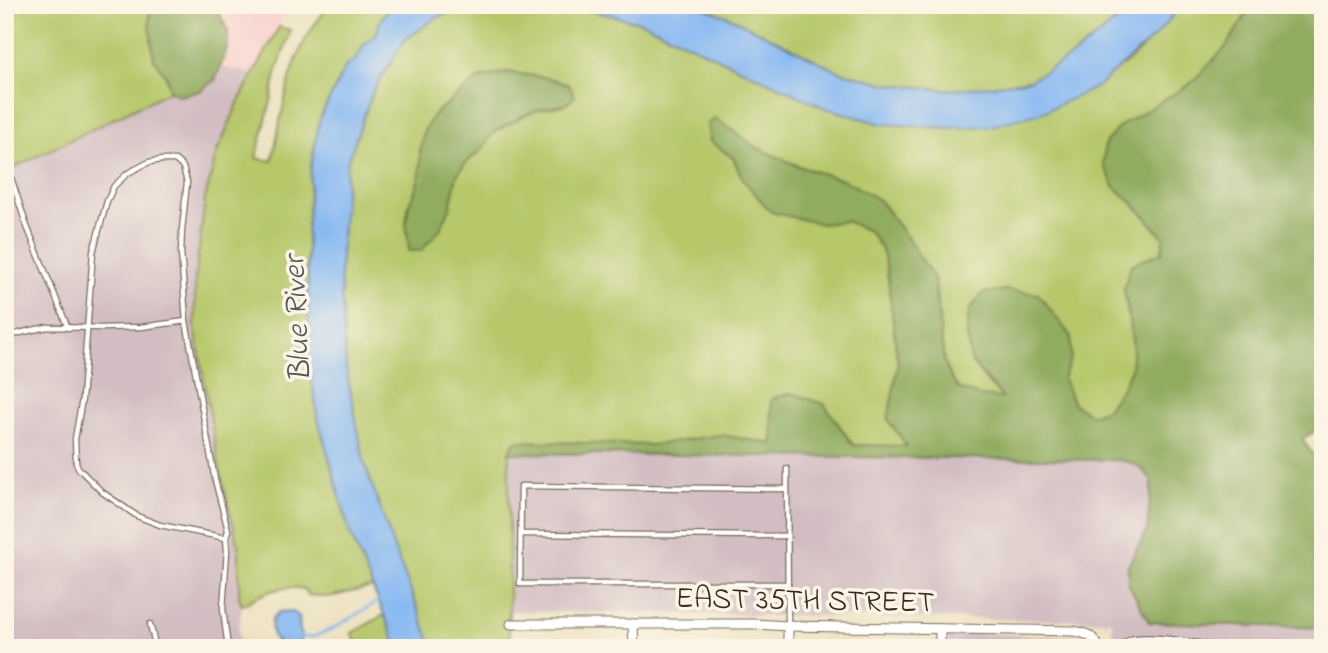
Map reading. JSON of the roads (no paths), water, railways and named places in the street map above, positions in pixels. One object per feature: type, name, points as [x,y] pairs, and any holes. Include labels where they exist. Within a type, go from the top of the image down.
[{"type":"street","name":"EAST 35TH STREET","points":[[511,624],[755,624],[1073,631],[1086,633],[1097,644]]},
{"type":"street","points":[[633,624],[634,648]]},
{"type":"street","points":[[788,626],[788,648]]},
{"type":"street","points":[[940,629],[940,648]]},
{"type":"lane","points":[[5,159],[26,224],[68,328]]},
{"type":"lane","points":[[226,538],[160,525],[138,516],[102,492],[76,463],[75,439],[82,399],[93,252],[107,201],[114,186],[128,173],[149,162],[174,160],[183,167],[187,182],[181,252],[186,321],[215,480],[229,530],[226,538],[223,608],[228,648]]},
{"type":"lane","points":[[5,337],[47,327],[141,327],[186,321]]},
{"type":"lane","points":[[787,469],[788,626]]},
{"type":"lane","points":[[788,489],[521,486],[520,584],[788,584]]},
{"type":"lane","points":[[521,534],[788,536]]},
{"type":"lane","points":[[150,624],[156,648]]},
{"type":"lane","points":[[1117,648],[1130,639],[1142,637],[1226,648]]},
{"type":"lane","points":[[1258,648],[1268,643],[1287,643],[1306,648]]},
{"type":"water","name":"Blue River","points":[[396,5],[470,5],[436,18],[405,40],[373,91],[347,163],[340,270],[346,369],[364,462],[433,648],[398,648],[350,533],[317,415],[309,359],[307,230],[311,166],[320,118],[346,66],[355,60],[364,45],[377,33],[384,15]]},
{"type":"water","points":[[565,5],[696,5],[731,18],[838,71],[887,84],[948,90],[1030,80],[1072,56],[1119,19],[1130,5],[1182,5],[1156,35],[1097,87],[1041,113],[992,126],[948,128],[881,124],[823,107],[641,22]]},
{"type":"water","points":[[291,611],[299,616],[301,643],[288,647],[276,641],[272,619],[279,612]]},
{"type":"waterway","points":[[300,637],[313,637],[334,628],[382,599]]}]
